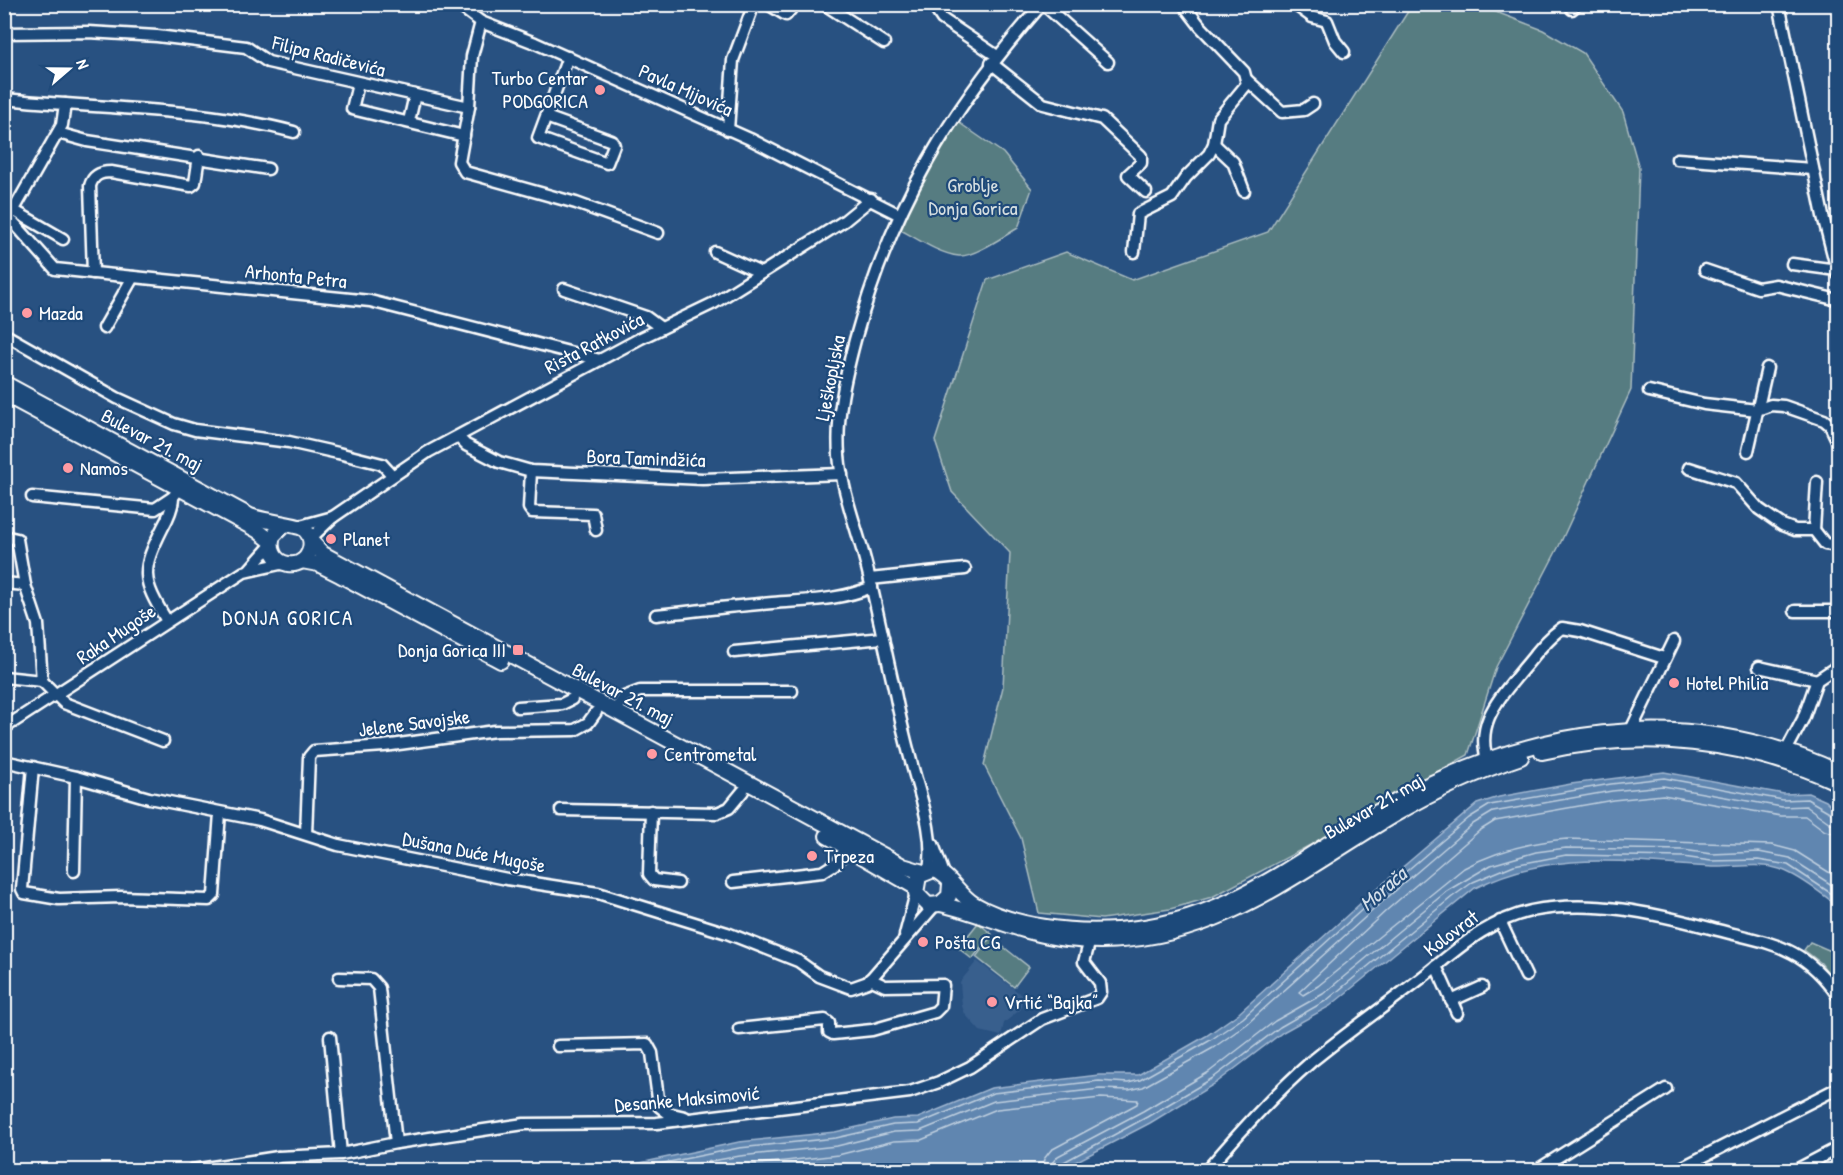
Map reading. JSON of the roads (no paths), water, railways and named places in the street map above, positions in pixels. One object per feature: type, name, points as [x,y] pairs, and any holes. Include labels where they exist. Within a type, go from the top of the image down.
[{"type":"main road","name":"Bulevar 21. maj","points":[[4,383],[250,516],[284,525],[300,526],[323,554],[884,856],[947,879],[980,907],[1044,926],[1106,931],[1177,921],[1216,909],[1243,896],[1388,807],[1433,783],[1489,764],[1582,744],[1625,740],[1673,740],[1755,753],[1795,765],[1839,783]]},
{"type":"main road","name":"Bulevar 21. maj","points":[[4,394],[176,492],[260,531],[271,543],[276,558],[284,563],[294,564],[303,561],[318,564],[340,575],[846,847],[915,890],[922,902],[1032,934],[1090,940],[1125,940],[1156,936],[1222,917],[1266,894],[1415,803],[1533,744],[1632,728],[1688,732],[1780,749],[1839,772]]},
{"type":"main road","points":[[271,543],[275,531],[284,525]]},
{"type":"main road","points":[[303,561],[309,552],[311,540]]},
{"type":"main road","points":[[915,890],[926,871]]},
{"type":"main road","points":[[937,905],[949,896],[947,879]]},
{"type":"street","name":"Pavla Mijovića","points":[[458,4],[481,22],[568,57],[728,130],[898,214]]},
{"type":"street","points":[[728,130],[733,60],[753,7],[741,4]]},
{"type":"street","points":[[768,4],[786,15],[795,4]]},
{"type":"street","points":[[824,4],[884,43]]},
{"type":"street","points":[[939,4],[938,13],[942,19],[994,60],[1043,104],[1094,117],[1108,124],[1141,156],[1141,163],[1128,175],[1146,192]]},
{"type":"street","points":[[1042,4],[1108,62]]},
{"type":"street","name":"Lješkopljska","points":[[947,879],[930,836],[871,583],[842,474],[838,433],[846,379],[864,307],[898,214],[936,145],[994,60],[1042,4]]},
{"type":"street","points":[[1183,4],[1200,26],[1244,72],[1247,80],[1284,112],[1304,110],[1313,104]]},
{"type":"street","points":[[1294,4],[1312,17],[1327,21],[1338,46],[1344,52]]},
{"type":"street","points":[[1779,4],[1813,169],[1838,272],[1792,264]]},
{"type":"street","points":[[481,22],[472,56],[469,107],[459,162],[465,172],[576,203],[658,233]]},
{"type":"street","name":"Filipa Radičevića","points":[[4,33],[115,33],[246,47],[268,62],[358,84],[469,107]]},
{"type":"street","points":[[546,117],[612,141],[614,145],[607,163],[538,138],[568,57]]},
{"type":"street","points":[[1134,252],[1138,214],[1172,197],[1214,144],[1218,119],[1245,88],[1247,80]]},
{"type":"street","points":[[358,84],[352,109],[464,136]]},
{"type":"street","points":[[409,121],[416,95]]},
{"type":"street","points":[[4,99],[152,108],[212,116],[294,132]]},
{"type":"street","points":[[63,239],[9,216],[62,125],[65,104]]},
{"type":"street","points":[[58,133],[87,141],[199,156],[268,169]]},
{"type":"street","points":[[1214,144],[1233,162],[1244,190]]},
{"type":"street","points":[[93,273],[90,186],[93,178],[101,173],[111,172],[191,186],[195,183],[199,156]]},
{"type":"street","points":[[1677,159],[1813,169]]},
{"type":"street","name":"Rista Ratkovića","points":[[311,540],[333,517],[433,449],[661,328],[714,303],[844,221],[871,200]]},
{"type":"street","name":"Arhonta Petra","points":[[9,216],[52,267],[370,301],[600,360]]},
{"type":"street","points":[[715,252],[761,273]]},
{"type":"street","points":[[1705,270],[1758,288],[1776,285],[1839,300]]},
{"type":"street","points":[[104,328],[133,277]]},
{"type":"street","points":[[564,289],[646,317],[661,328]]},
{"type":"street","points":[[4,334],[117,398],[174,424],[195,430],[289,442],[338,453],[382,464],[392,475]]},
{"type":"street","points":[[1748,451],[1767,368]]},
{"type":"street","points":[[1649,391],[1704,404],[1757,410],[1778,405],[1814,415],[1830,425],[1839,442]]},
{"type":"street","name":"Bora Tamindžića","points":[[458,437],[466,445],[504,464],[531,471],[703,479],[842,474]]},
{"type":"street","points":[[1689,468],[1736,483],[1759,509],[1782,525],[1795,530],[1814,530]]},
{"type":"street","points":[[531,471],[529,508],[532,512],[593,514],[596,530]]},
{"type":"street","points":[[1817,482],[1814,530],[1825,544],[1839,546]]},
{"type":"street","points":[[32,497],[153,509],[176,492]]},
{"type":"street","points":[[167,621],[147,588],[146,573],[153,547],[170,514],[176,492]]},
{"type":"street","name":"Rista Ratkovića","points":[[300,526],[333,517]]},
{"type":"street","points":[[4,536],[18,538],[25,585],[38,624],[42,681],[63,703],[163,741]]},
{"type":"street","name":"Raka Mugoše","points":[[4,729],[56,697],[167,621],[249,570],[271,543]]},
{"type":"street","name":"Raka Mugoše","points":[[249,570],[284,563]]},
{"type":"street","points":[[656,615],[773,603],[823,601],[852,595],[871,583],[965,569]]},
{"type":"street","points":[[4,583],[25,585]]},
{"type":"street","points":[[1795,611],[1839,611]]},
{"type":"street","points":[[1489,764],[1484,736],[1497,701],[1549,637],[1562,628],[1580,631],[1664,658]]},
{"type":"street","points":[[734,652],[883,639]]},
{"type":"street","points":[[1632,728],[1674,641]]},
{"type":"street","points":[[1780,749],[1803,719],[1817,680],[1839,666]]},
{"type":"street","points":[[1759,667],[1817,680]]},
{"type":"street","points":[[4,677],[42,681]]},
{"type":"street","points":[[614,711],[624,697],[640,691],[792,691]]},
{"type":"street","points":[[518,707],[562,704],[572,699]]},
{"type":"street","name":"Jelene Savojske","points":[[306,834],[309,757],[314,751],[384,746],[495,731],[575,730],[588,723],[596,712]]},
{"type":"street","name":"Dušana Duće Mugoše","points":[[4,761],[306,834],[338,845],[507,879],[598,893],[727,933],[798,961],[816,975],[846,987],[861,987],[870,979]]},
{"type":"street","points":[[33,767],[22,889],[24,893],[59,899],[120,897],[209,900],[214,895],[220,813]]},
{"type":"street","points":[[74,871],[76,777]]},
{"type":"street","points":[[561,810],[717,813],[729,808],[743,791]]},
{"type":"street","points":[[651,811],[649,874],[654,880],[678,883]]},
{"type":"street","name":"Lješkopljska","points":[[926,871],[930,836]]},
{"type":"street","points":[[733,882],[822,872],[838,862],[846,847]]},
{"type":"street","points":[[905,936],[915,890]]},
{"type":"street","points":[[739,1029],[825,1020],[829,1023],[831,1034],[843,1033],[881,1028],[935,1012],[941,1006],[943,985],[885,986],[870,979],[905,936],[937,905]]},
{"type":"street","name":"Kolovrat","points":[[1213,1168],[1254,1116],[1312,1062],[1466,940],[1500,921],[1530,911],[1565,907],[1639,912],[1681,920],[1797,954],[1820,971],[1839,996]]},
{"type":"street","points":[[1500,921],[1526,976]]},
{"type":"street","name":"Desanke Maksimović","points":[[197,1170],[278,1158],[341,1154],[396,1143],[524,1124],[638,1124],[910,1092],[939,1082],[985,1057],[1042,1018],[1096,998],[1101,992],[1100,983],[1084,962],[1090,940]]},
{"type":"street","points":[[1436,966],[1457,1013]]},
{"type":"street","points":[[339,978],[370,979],[379,988],[396,1143]]},
{"type":"street","points":[[1451,1000],[1482,987]]},
{"type":"street","points":[[330,1036],[341,1154]]},
{"type":"street","points":[[558,1046],[647,1044],[652,1053],[658,1106],[668,1113],[689,1119]]},
{"type":"street","points":[[1677,1170],[1839,1088]]},
{"type":"street","points":[[1537,1170],[1666,1089]]},
{"type":"street","points":[[1796,1170],[1839,1148]]},
{"type":"street","points":[[263,1170],[278,1158]]},
{"type":"water","name":"Morača","points":[[1664,772],[1784,794],[1808,793],[1826,801],[1838,813],[1838,906],[1799,878],[1767,866],[1713,867],[1592,861],[1534,867],[1504,875],[1475,888],[1330,1006],[1283,1032],[1216,1083],[1150,1123],[1060,1170],[607,1170],[739,1142],[835,1132],[893,1119],[918,1118],[991,1088],[1099,1075],[1138,1075],[1206,1036],[1239,1013],[1372,893],[1477,804],[1499,797],[1571,784]]},
{"type":"place","name":"Turbo Centar PODGORICA","points":[[600,90]]},
{"type":"place","name":"Mazda","points":[[27,313]]},
{"type":"place","name":"Namos","points":[[68,468]]},
{"type":"place","name":"Planet","points":[[331,539]]},
{"type":"place","name":"Donja Gorica III","points":[[518,650]]},
{"type":"place","name":"Hotel Philia","points":[[1674,683]]},
{"type":"place","name":"Centrometal","points":[[652,754]]},
{"type":"place","name":"Trpeza","points":[[812,856]]},
{"type":"place","name":"Pošta CG","points":[[923,942]]},
{"type":"place","name":"Vrtić “Bajka”","points":[[992,1002]]},
{"type":"district","name":"DONJA GORICA","points":[[288,618]]},
{"type":"park label","name":"Groblje Donja Gorica","points":[[973,196]]}]
